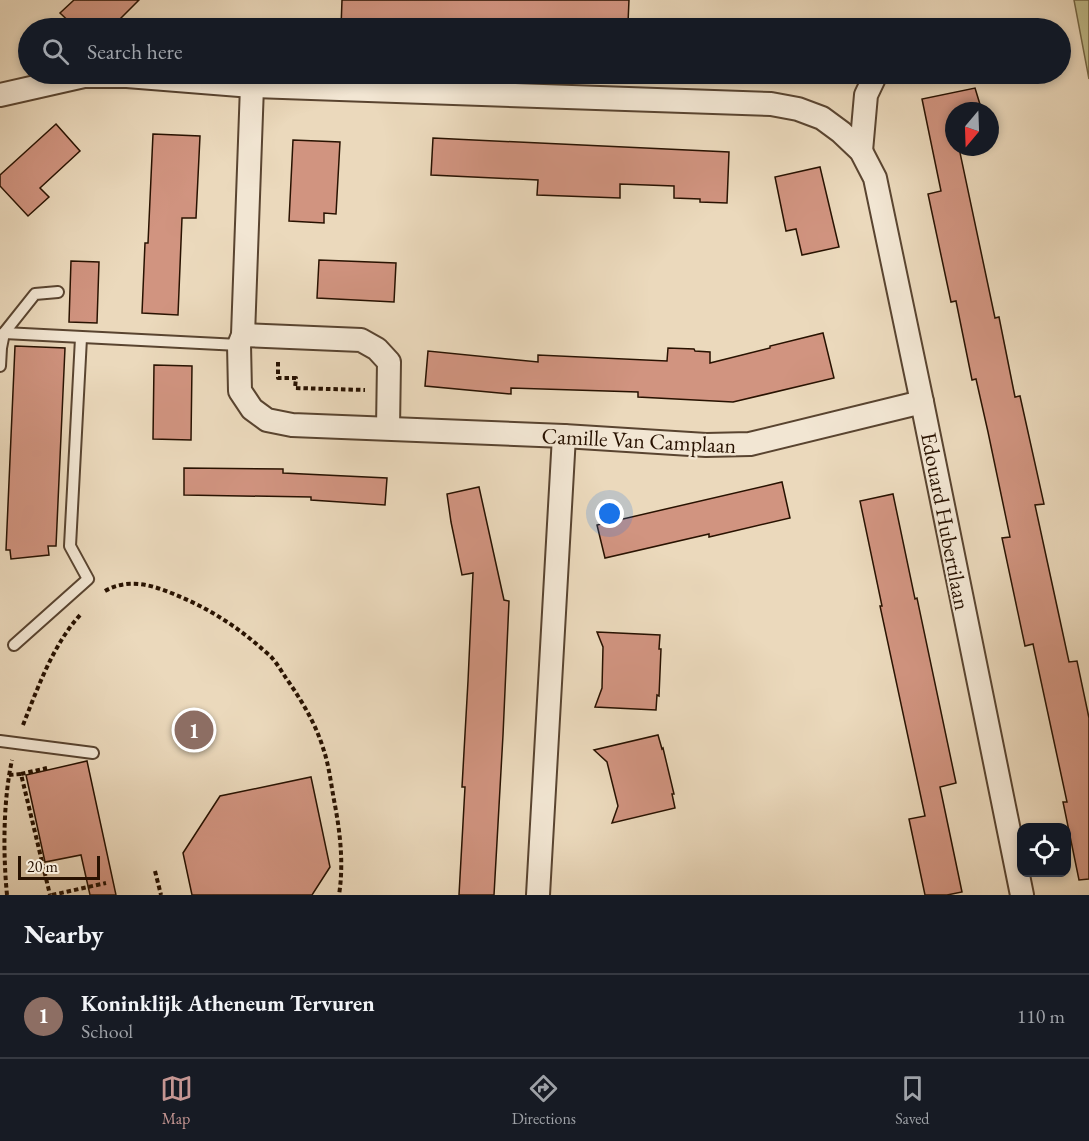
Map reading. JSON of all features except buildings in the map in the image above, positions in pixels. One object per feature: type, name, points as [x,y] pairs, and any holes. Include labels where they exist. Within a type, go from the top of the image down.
[{"type":"street","name":"Edouard Hubertilaan","points":[[0,95],[49,84]]},
{"type":"street","name":"Edouard Hubertilaan","points":[[227,84],[771,104],[798,109],[822,118],[842,132],[861,151],[875,178],[1022,895]]},
{"type":"street","points":[[861,151],[866,95],[871,84]]},
{"type":"street","name":"Camille Van Camplaan","points":[[252,86],[240,391],[252,409],[267,420],[292,425],[564,436],[706,445],[750,444],[922,402]]},
{"type":"street","points":[[241,340],[279,336],[361,340],[377,349],[389,362],[388,428]]},
{"type":"street","points":[[538,895],[564,436]]},
{"type":"lane","points":[[0,366],[4,333],[35,294],[58,292]]},
{"type":"lane","points":[[4,333],[81,338],[241,340]]},
{"type":"lane","points":[[14,645],[88,579],[70,546],[81,338]]},
{"type":"lane","points":[[0,741],[93,753]]},
{"type":"path","points":[[279,336],[278,378],[296,378],[296,388],[389,390]]},
{"type":"path","points":[[97,595],[125,584],[157,587],[195,603],[233,626],[273,658],[303,703],[325,752],[341,850],[342,879],[339,895]]},
{"type":"path","points":[[8,895],[6,807],[9,775],[17,743],[48,666],[74,622],[86,608]]},
{"type":"path","points":[[9,775],[21,774],[51,895],[106,883]]},
{"type":"path","points":[[155,871],[161,895]]},
{"type":"shaded area","points":[[1074,0],[1089,0],[1089,79]]},
{"type":"place","name":"Koninklijk Atheneum Tervuren","points":[[194,730]]}]
